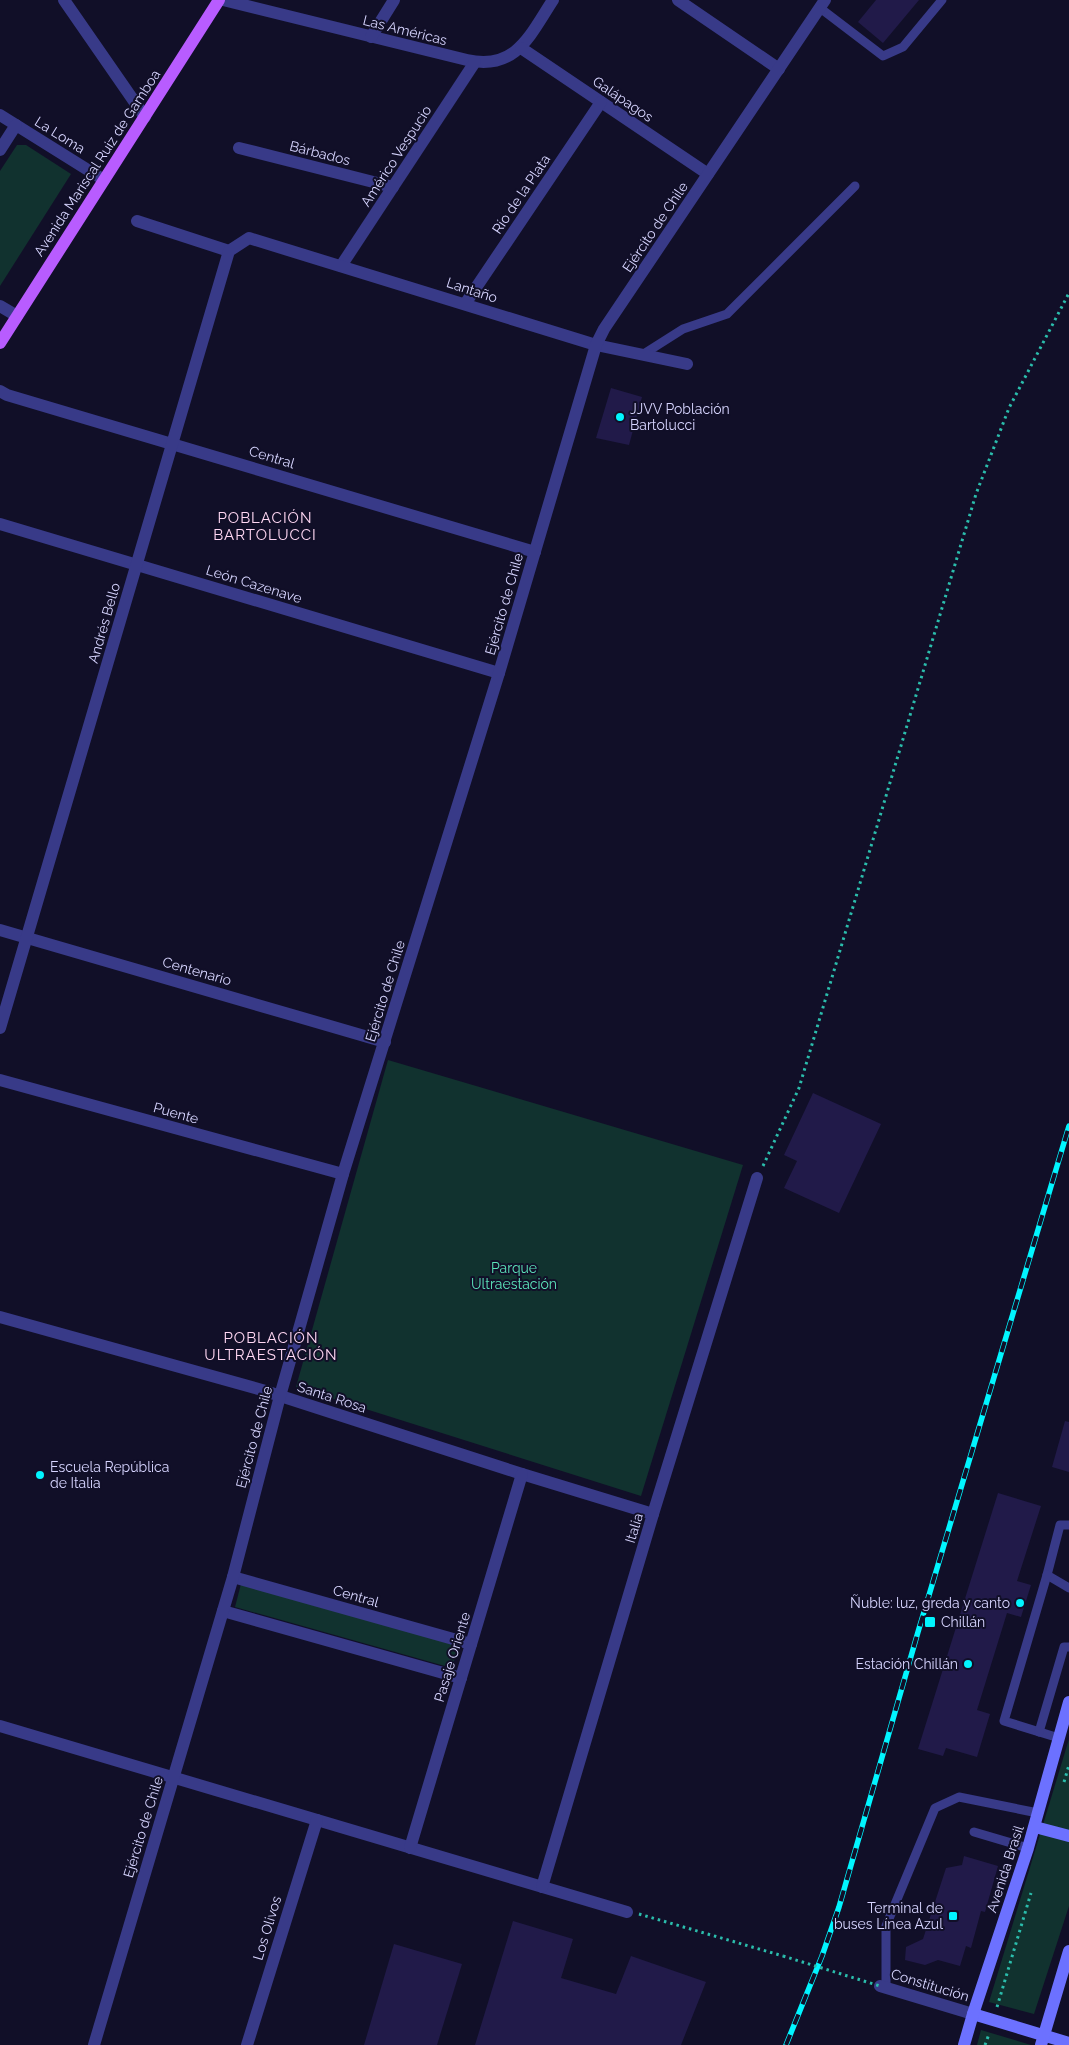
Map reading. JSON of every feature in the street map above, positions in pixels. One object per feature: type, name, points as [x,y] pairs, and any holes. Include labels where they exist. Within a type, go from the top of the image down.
[{"type":"main road","name":"Avenida Mariscal Ruiz de Gamboa","points":[[0,343],[219,0]]},
{"type":"main road","name":"Avenida Brasil","points":[[964,2045],[1035,1827],[1069,1702]]},
{"type":"main road","points":[[1035,1827],[1069,1836]]},
{"type":"main road","points":[[1042,2040],[1069,1951]]},
{"type":"main road","name":"Constitución","points":[[973,2014],[1042,2040],[1069,2043]]},
{"type":"street","points":[[64,0],[144,117]]},
{"type":"street","name":"Las Américas","points":[[224,0],[475,62],[496,61],[521,48],[553,0]]},
{"type":"street","points":[[371,37],[394,0]]},
{"type":"street","points":[[678,0],[779,69]]},
{"type":"street","name":"Ejército de Chile","points":[[94,2045],[233,1577],[280,1396],[344,1174],[499,673],[596,345],[604,329],[823,4]]},
{"type":"street","name":"Galápagos","points":[[521,48],[708,174]]},
{"type":"street","name":"Américo Vespucio","points":[[341,266],[475,62]]},
{"type":"street","name":"Río de la Plata","points":[[465,304],[602,102]]},
{"type":"street","name":"La Loma","points":[[0,115],[104,180]]},
{"type":"street","points":[[0,150],[16,125]]},
{"type":"street","name":"Bárbados","points":[[239,148],[393,187]]},
{"type":"street","points":[[137,221],[229,251]]},
{"type":"street","name":"Lantaño","points":[[229,251],[249,238],[596,345],[686,364]]},
{"type":"street","name":"Andrés Bello","points":[[0,1028],[229,251]]},
{"type":"street","points":[[0,306],[17,316]]},
{"type":"street","name":"Central","points":[[0,392],[535,552]]},
{"type":"street","name":"León Cazenave","points":[[0,524],[499,673]]},
{"type":"street","name":"Centenario","points":[[0,930],[385,1042]]},
{"type":"street","name":"Puente","points":[[0,1080],[344,1174]]},
{"type":"street","name":"Italia","points":[[542,1887],[653,1514],[757,1178]]},
{"type":"street","name":"Santa Rosa","points":[[0,1317],[280,1396],[653,1514]]},
{"type":"street","name":"Pasaje Oriente","points":[[410,1848],[522,1474]]},
{"type":"street","name":"Central","points":[[233,1577],[471,1644]]},
{"type":"street","points":[[223,1611],[461,1678]]},
{"type":"street","points":[[0,1726],[627,1912]]},
{"type":"street","name":"Los Olivos","points":[[247,2045],[316,1820]]},
{"type":"street","name":"Constitución","points":[[883,1986],[973,2014]]},
{"type":"lane","points":[[823,4],[883,56],[903,48],[942,0]]},
{"type":"lane","points":[[642,355],[683,329],[727,314],[855,186]]},
{"type":"lane","points":[[1059,1738],[1004,1721],[1060,1525],[1069,1525]]},
{"type":"lane","points":[[1047,1574],[1069,1588]]},
{"type":"lane","points":[[1039,1732],[1064,1647],[1069,1647]]},
{"type":"lane","points":[[883,1986],[886,1926],[935,1808],[959,1797],[1038,1813]]},
{"type":"lane","points":[[974,1832],[1028,1848]]},
{"type":"path","points":[[757,1178],[798,1088],[976,494],[1009,408],[1069,293]]},
{"type":"path","points":[[1063,1784],[1069,1765]]},
{"type":"path","points":[[985,2045],[1032,1888]]},
{"type":"path","name":"Constitución","points":[[627,1912],[691,1928],[883,1986]]},
{"type":"green space","points":[[17,145],[26,145],[71,174],[0,286],[0,171]]},
{"type":"green space","name":"Parque Ultraestación","points":[[388,1060],[743,1165],[641,1496],[296,1387]]},
{"type":"green space","points":[[241,1584],[459,1644],[452,1668],[235,1607]]},
{"type":"green space","points":[[1069,1739],[1069,1906],[1034,2014],[989,2002]]},
{"type":"green space","points":[[981,2030],[1031,2045],[977,2045]]},
{"type":"building","points":[[876,0],[919,0],[883,43],[858,22]]},
{"type":"building","name":"JJVV Población Bartolucci","points":[[611,388],[642,397],[629,445],[596,438]]},
{"type":"building","points":[[813,1093],[881,1124],[839,1213],[784,1188],[797,1161],[784,1155]]},
{"type":"building","points":[[1065,1421],[1069,1422],[1069,1472],[1052,1467]]},
{"type":"building","name":"Estación Chillán","points":[[998,1493],[1041,1506],[1017,1581],[1031,1585],[1021,1617],[1007,1613],[977,1710],[990,1714],[977,1757],[946,1748],[943,1756],[918,1749]]},
{"type":"building","points":[[964,1856],[998,1866],[985,1912],[981,1911],[971,1948],[966,1946],[960,1966],[938,1960],[925,1965],[905,1960],[906,1947],[923,1939],[946,1868],[962,1865]]},
{"type":"building","points":[[513,1921],[573,1939],[561,1978],[616,1994],[631,1956],[706,1982],[681,2045],[475,2045]]},
{"type":"building","points":[[394,1944],[462,1964],[437,2045],[364,2045]]},
{"type":"railway","points":[[786,2045],[822,1956],[839,1907],[918,1632],[1069,1126]]},
{"type":"place","name":"JJVV Población Bartolucci","points":[[620,417]]},
{"type":"place","name":"Escuela República de Italia","points":[[40,1475]]},
{"type":"place","name":"Ñuble: luz, greda y canto","points":[[1020,1603]]},
{"type":"place","name":"Chillán","points":[[930,1622]]},
{"type":"place","name":"Estación Chillán","points":[[968,1664]]},
{"type":"place","name":"Terminal de buses Línea Azul","points":[[953,1916]]},
{"type":"district","name":"POBLACIÓN BARTOLUCCI","points":[[265,526]]},
{"type":"district","name":"POBLACIÓN ULTRAESTACIÓN","points":[[271,1346]]}]
